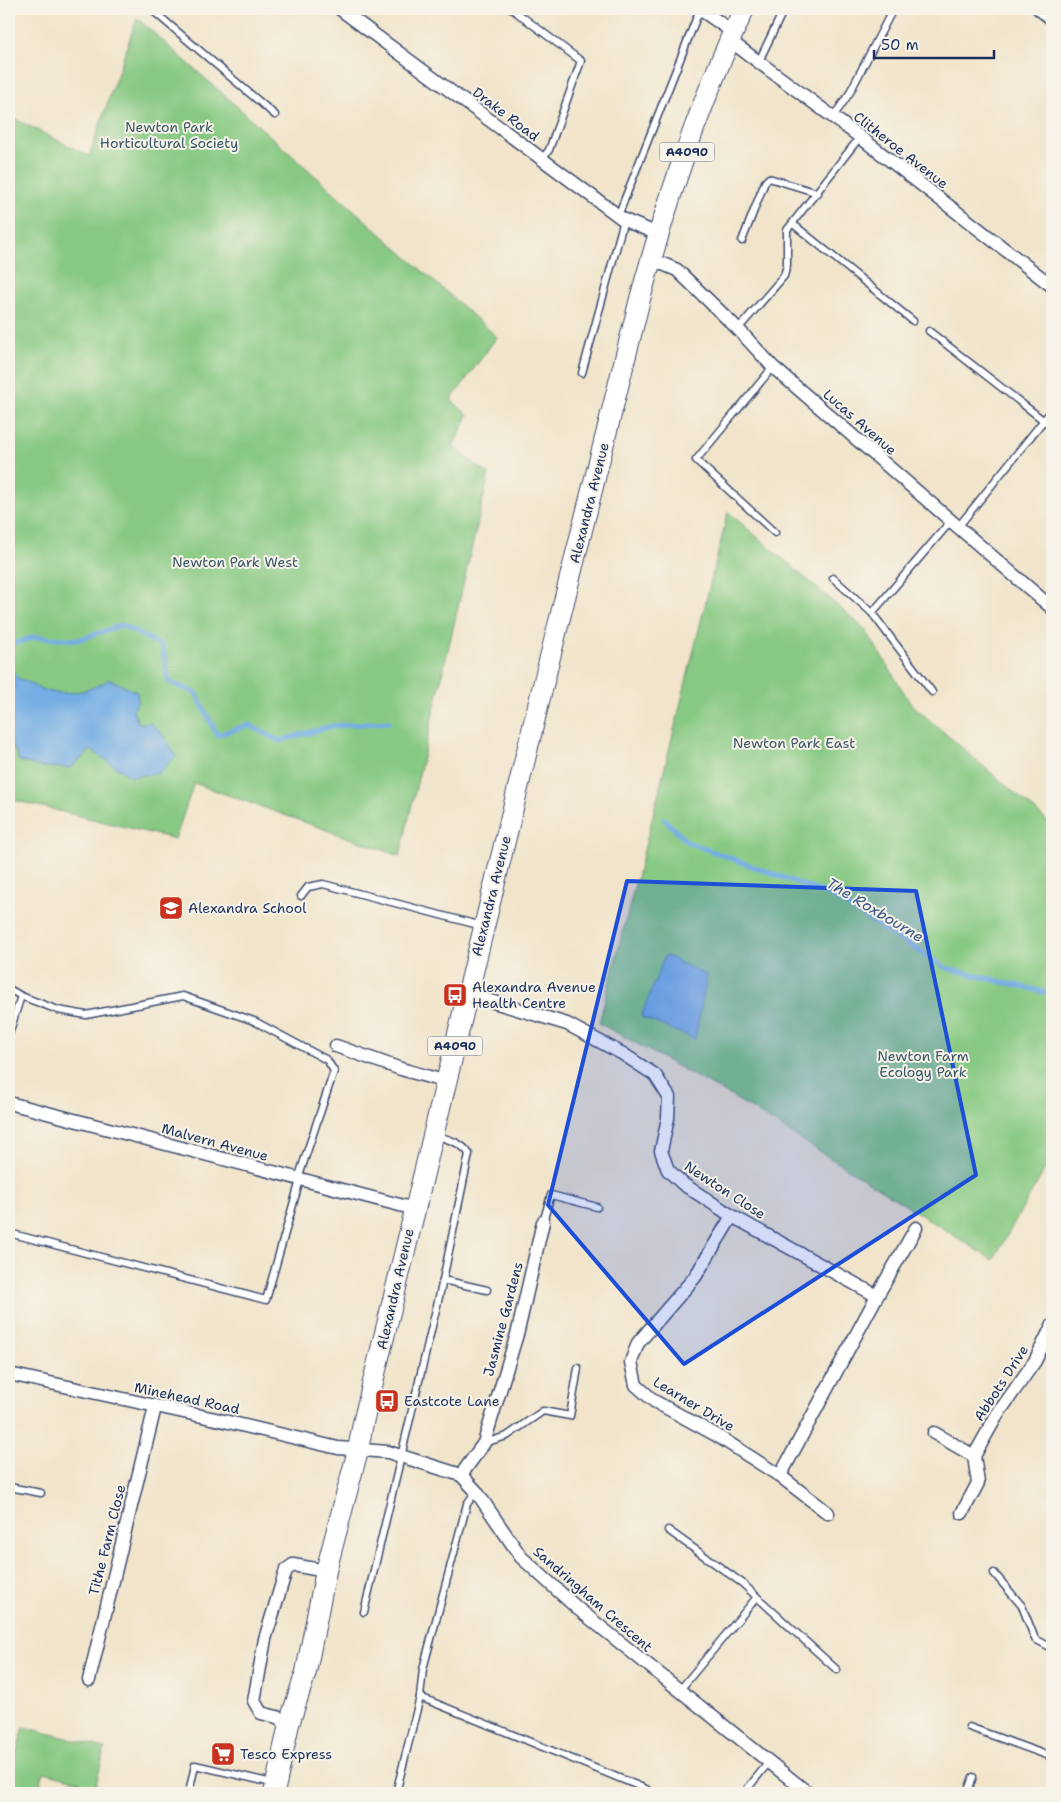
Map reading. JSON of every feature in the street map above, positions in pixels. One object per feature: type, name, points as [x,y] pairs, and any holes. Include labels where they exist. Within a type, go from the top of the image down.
[{"type":"main road","name":"Alexandra Avenue","points":[[275,1789],[289,1724],[306,1672],[326,1571],[358,1450],[483,926],[651,259],[703,102],[744,9]]},
{"type":"street","name":"Drake Road","points":[[340,9],[621,218],[658,234]]},
{"type":"street","name":"Clitheroe Avenue","points":[[700,9],[759,61],[1052,286]]},
{"type":"street","points":[[1039,9],[1052,20]]},
{"type":"street","name":"Lucas Avenue","points":[[651,259],[677,270],[738,329],[773,367],[1052,608]]},
{"type":"street","name":"Newton Close","points":[[467,994],[567,1024],[622,1054],[655,1075],[669,1097],[668,1118],[662,1151],[668,1170],[683,1184],[732,1216],[877,1296]]},
{"type":"street","points":[[336,1046],[401,1069],[447,1082]]},
{"type":"street","name":"Malvern Avenue","points":[[9,1103],[415,1209]]},
{"type":"street","name":"Learner Drive","points":[[732,1216],[695,1277],[638,1343],[631,1362],[636,1385],[654,1401],[716,1435],[780,1476],[828,1513]]},
{"type":"street","name":"Jasmine Gardens","points":[[462,1475],[484,1443],[518,1331],[543,1222]]},
{"type":"street","points":[[780,1476],[916,1228]]},
{"type":"street","name":"Abbots Drive","points":[[974,1456],[997,1416],[1035,1361],[1052,1326]]},
{"type":"street","name":"Minehead Road","points":[[9,1374],[338,1448],[358,1450]]},
{"type":"street","name":"Tithe Farm Close","points":[[89,1680],[155,1407]]},
{"type":"street","points":[[934,1433],[974,1456],[978,1483],[962,1513]]},
{"type":"street","points":[[358,1450],[388,1452],[462,1475]]},
{"type":"street","name":"Sandringham Crescent","points":[[462,1475],[476,1491],[521,1557],[577,1608],[808,1793]]},
{"type":"street","points":[[289,1724],[277,1717],[261,1713],[254,1701],[265,1639],[286,1570],[293,1566],[326,1571]]},
{"type":"lane","points":[[153,9],[275,116]]},
{"type":"lane","points":[[512,9],[581,61],[549,150],[542,159]]},
{"type":"lane","points":[[582,373],[620,231],[621,218],[700,9]]},
{"type":"lane","points":[[759,61],[784,9]]},
{"type":"lane","points":[[832,117],[849,94],[893,9]]},
{"type":"lane","points":[[738,329],[784,276],[787,265],[787,230],[818,193],[860,137]]},
{"type":"lane","points":[[742,241],[764,182],[770,178],[818,193]]},
{"type":"lane","points":[[792,224],[913,321]]},
{"type":"lane","points":[[929,330],[1052,427]]},
{"type":"lane","points":[[773,367],[696,460],[775,533]]},
{"type":"lane","points":[[872,613],[954,524],[1052,410]]},
{"type":"lane","points":[[833,578],[872,613],[932,692]]},
{"type":"lane","points":[[301,896],[308,887],[323,884],[483,926]]},
{"type":"lane","points":[[9,989],[21,996],[58,1010],[86,1014],[183,996],[254,1021],[327,1060],[334,1071],[299,1180],[266,1300],[9,1233]]},
{"type":"lane","points":[[9,1034],[21,996]]},
{"type":"lane","points":[[364,1612],[443,1280],[470,1154],[461,1145],[434,1134]]},
{"type":"lane","points":[[543,1222],[551,1195],[597,1207]]},
{"type":"lane","points":[[443,1280],[487,1290]]},
{"type":"lane","points":[[484,1443],[507,1436],[543,1411],[570,1416],[578,1368]]},
{"type":"lane","points":[[9,1487],[41,1493]]},
{"type":"lane","points":[[396,1793],[420,1697],[422,1669],[467,1504],[476,1491]]},
{"type":"lane","points":[[668,1530],[742,1583],[756,1598],[838,1670]]},
{"type":"lane","points":[[994,1573],[1022,1606],[1035,1639],[1052,1648]]},
{"type":"lane","points":[[679,1691],[756,1598]]},
{"type":"lane","points":[[420,1697],[646,1789],[650,1793]]},
{"type":"lane","points":[[969,1727],[1052,1757]]},
{"type":"lane","points":[[744,1793],[769,1762]]},
{"type":"lane","points":[[189,1793],[195,1765],[275,1789]]},
{"type":"lane","points":[[968,1793],[973,1777]]},
{"type":"highlighted area","points":[[627,881],[916,891],[976,1175],[684,1364],[548,1205]]},
{"type":"green space","name":"Newton Park West","points":[[137,18],[497,337],[451,400],[468,415],[453,447],[489,474],[400,856],[194,783],[175,839],[9,799],[9,116],[89,156]]},
{"type":"green space","points":[[728,512],[865,629],[911,704],[1052,825],[1052,1157],[993,1260],[733,1097],[599,1023]]},
{"type":"green space","points":[[24,1727],[105,1748],[94,1793],[78,1792],[80,1781],[44,1772],[38,1793],[9,1793],[9,1777]]},
{"type":"water","points":[[12,677],[49,692],[67,693],[86,690],[109,679],[137,692],[138,701],[133,711],[138,723],[151,723],[163,735],[176,756],[159,773],[131,777],[91,750],[70,768],[41,767],[19,761],[16,752],[11,746],[9,752],[9,679]]},
{"type":"water","points":[[665,955],[707,976],[695,1039],[641,1017]]},
{"type":"waterway","name":"The Roxbourne","points":[[9,645],[35,637],[78,640],[122,625],[162,646],[169,682],[196,693],[217,735],[249,725],[279,741],[332,726],[389,722]]},
{"type":"waterway","points":[[9,670],[15,677]]},
{"type":"waterway","name":"The Roxbourne","points":[[664,819],[687,842],[830,895],[946,968],[1052,994]]},
{"type":"place","name":"Alexandra School","points":[[171,908]]},
{"type":"place","name":"Alexandra Avenue Health Centre","points":[[455,995]]},
{"type":"place","name":"Eastcote Lane","points":[[387,1401]]},
{"type":"place","name":"Tesco Express","points":[[223,1754]]},
{"type":"park label","name":"Newton Park Horticultural Society","points":[[169,136]]},
{"type":"park label","name":"Newton Park East","points":[[794,743]]},
{"type":"park label","name":"Newton Farm Ecology Park","points":[[923,1064]]}]
